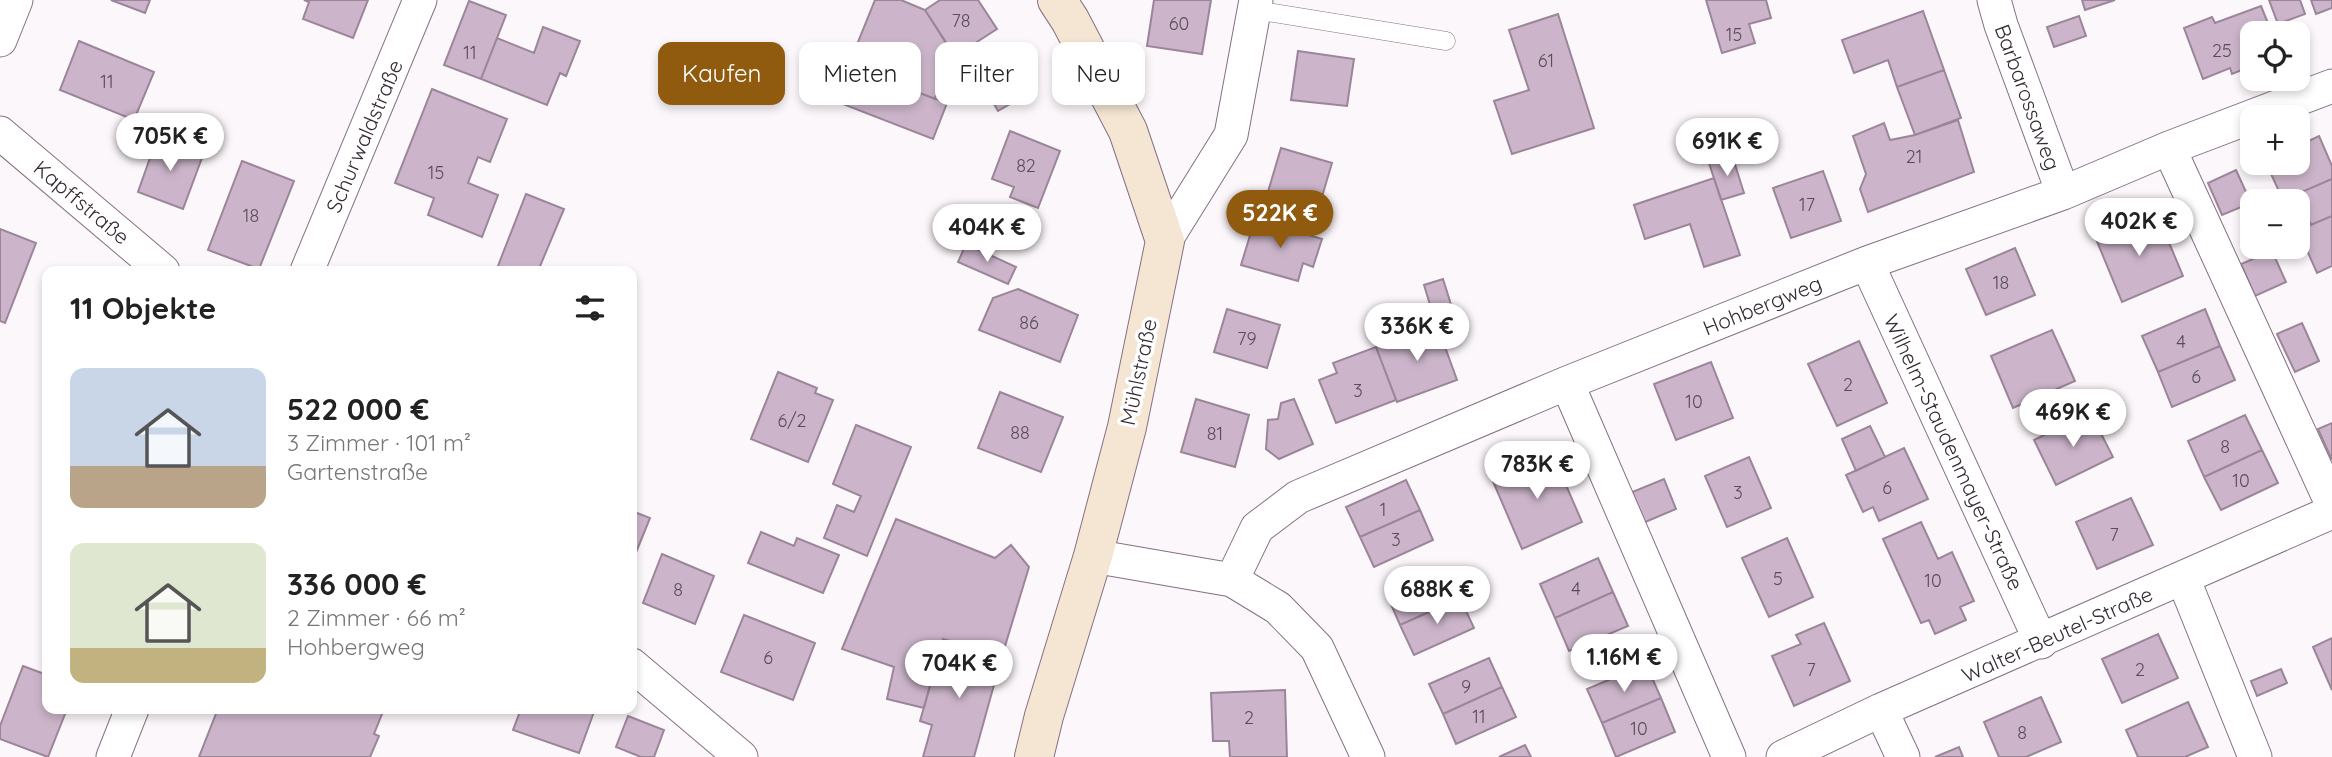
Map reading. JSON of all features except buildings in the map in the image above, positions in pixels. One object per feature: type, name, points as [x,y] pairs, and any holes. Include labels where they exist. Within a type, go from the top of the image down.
[{"type":"street","points":[[0,40],[16,0]]},
{"type":"street","name":"Schurwaldstraße","points":[[309,266],[420,0]]},
{"type":"street","points":[[1057,0],[1128,131],[1165,240]]},
{"type":"street","name":"Barbarossaweg","points":[[1994,0],[2063,193]]},
{"type":"street","points":[[1165,240],[1231,135],[1255,5]]},
{"type":"street","name":"Hohbergweg","points":[[1232,580],[1257,528],[1298,498],[1567,383],[1867,263],[2063,193],[2169,148],[2332,86]]},
{"type":"street","name":"Kapffstraße","points":[[0,133],[157,266]]},
{"type":"street","points":[[2169,148],[2332,504]]},
{"type":"street","name":"Mühlstraße","points":[[1034,757],[1093,556],[1127,427],[1165,240]]},
{"type":"street","name":"Wilhelm-Staudenmayer-Straße","points":[[1867,263],[2041,642]]},
{"type":"street","points":[[1567,383],[1729,757]]},
{"type":"street","name":"Walter-Beutel-Straße","points":[[1783,757],[1881,710],[2332,512]]},
{"type":"street","points":[[1093,556],[1232,580],[1278,608],[1317,648],[1368,757]]},
{"type":"street","points":[[2183,578],[2255,757]]},
{"type":"street","points":[[637,669],[741,757]]},
{"type":"street","points":[[1881,710],[1903,757]]},
{"type":"street","points":[[113,757],[130,714]]},
{"type":"lane","points":[[1255,5],[1446,41]]}]
